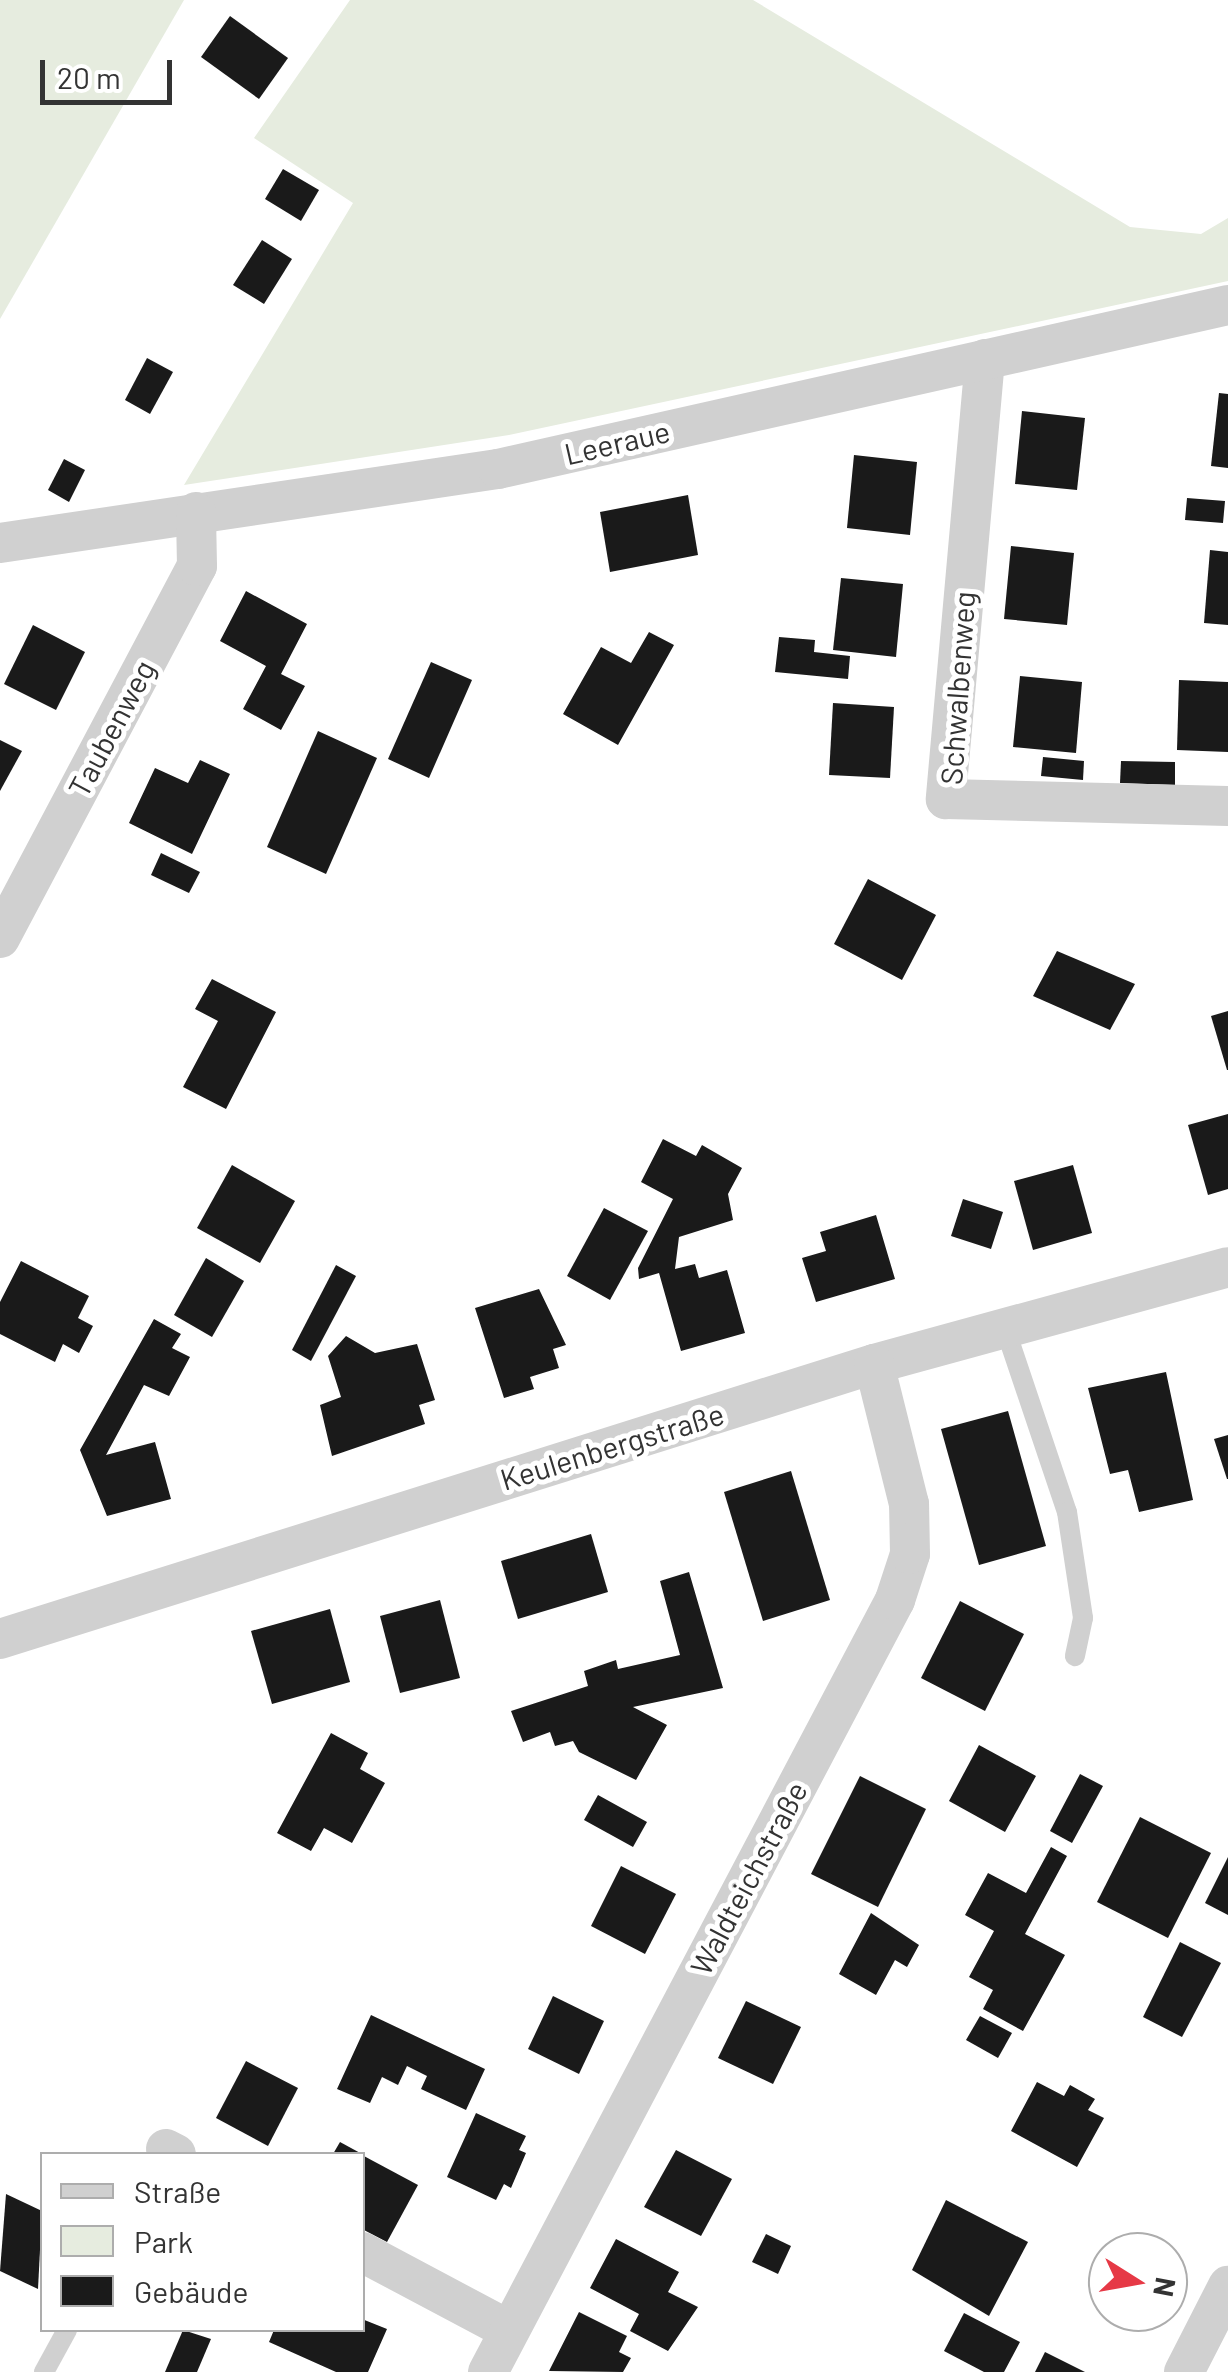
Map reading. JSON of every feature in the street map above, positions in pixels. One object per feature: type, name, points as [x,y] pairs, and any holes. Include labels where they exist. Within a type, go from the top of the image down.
[{"type":"street","name":"Leeraue","points":[[0,543],[498,468],[1228,305]]},
{"type":"street","name":"Schwalbenweg","points":[[986,359],[946,799],[1228,806]]},
{"type":"street","name":"Taubenweg","points":[[0,938],[198,566],[196,512]]},
{"type":"street","name":"Keulenbergstraße","points":[[0,1639],[874,1364],[1228,1267]]},
{"type":"street","name":"Waldteichstraße","points":[[488,2372],[895,1600],[910,1554],[909,1504],[874,1364]]},
{"type":"street","points":[[365,2254],[509,2330]]},
{"type":"street","points":[[1184,2372],[1228,2286]]},
{"type":"lane","points":[[1004,1328],[1067,1512],[1084,1618],[1074,1656]]},
{"type":"lane","points":[[44,2372],[66,2332]]},
{"type":"green space","points":[[0,0],[184,0],[0,319]]},
{"type":"green space","points":[[350,0],[753,0],[1130,227],[1201,234],[1228,218],[1228,281],[509,435],[184,485],[353,203],[254,138]]},
{"type":"building","points":[[230,16],[288,58],[259,99],[201,57]]},
{"type":"building","points":[[283,169],[319,190],[301,221],[265,199]]},
{"type":"building","points":[[262,240],[292,259],[264,304],[233,285]]},
{"type":"building","points":[[147,358],[173,372],[150,414],[125,400]]},
{"type":"building","points":[[1219,393],[1228,394],[1228,468],[1211,466]]},
{"type":"building","points":[[1022,411],[1085,418],[1077,490],[1015,484]]},
{"type":"building","points":[[854,455],[917,462],[910,535],[847,528]]},
{"type":"building","points":[[64,459],[85,470],[69,502],[48,490]]},
{"type":"building","points":[[688,495],[698,555],[610,572],[600,512]]},
{"type":"building","points":[[1187,498],[1225,501],[1223,523],[1185,520]]},
{"type":"building","points":[[1011,546],[1074,553],[1067,625],[1004,619]]},
{"type":"building","points":[[1210,550],[1228,552],[1228,625],[1204,623]]},
{"type":"building","points":[[841,578],[903,584],[896,657],[833,650]]},
{"type":"building","points":[[246,591],[307,624],[281,674],[305,686],[281,730],[243,709],[266,666],[220,641]]},
{"type":"building","points":[[33,625],[85,652],[56,710],[4,684]]},
{"type":"building","points":[[649,632],[674,645],[618,745],[563,714],[601,647],[631,663]]},
{"type":"building","points":[[779,637],[815,640],[814,652],[850,656],[848,679],[775,672]]},
{"type":"building","points":[[431,662],[472,680],[429,778],[388,759]]},
{"type":"building","points":[[1020,676],[1082,682],[1076,753],[1013,747]]},
{"type":"building","points":[[1179,680],[1228,682],[1228,752],[1177,750]]},
{"type":"building","points":[[833,703],[894,707],[890,778],[829,775]]},
{"type":"building","points":[[318,731],[377,758],[326,874],[267,847]]},
{"type":"building","points":[[0,740],[22,751],[0,791]]},
{"type":"building","points":[[1043,757],[1084,761],[1083,780],[1041,776]]},
{"type":"building","points":[[200,760],[230,774],[192,854],[129,823],[155,768],[188,783]]},
{"type":"building","points":[[1121,761],[1175,762],[1175,785],[1120,783]]},
{"type":"building","points":[[161,853],[200,872],[189,893],[151,875]]},
{"type":"building","points":[[868,879],[936,915],[902,980],[834,944]]},
{"type":"building","points":[[1057,951],[1135,984],[1110,1030],[1033,996]]},
{"type":"building","points":[[212,979],[276,1012],[226,1109],[183,1087],[218,1021],[195,1009]]},
{"type":"building","points":[[1228,1011],[1228,1070],[1227,1070],[1211,1016]]},
{"type":"building","points":[[1228,1114],[1228,1189],[1208,1195],[1188,1125]]},
{"type":"building","points":[[663,1139],[696,1156],[702,1145],[742,1168],[728,1194],[733,1220],[679,1237],[675,1269],[695,1264],[699,1278],[727,1270],[745,1333],[681,1351],[659,1273],[639,1279],[638,1268],[673,1199],[641,1182]]},
{"type":"building","points":[[232,1165],[295,1201],[260,1263],[197,1228]]},
{"type":"building","points":[[1073,1165],[1092,1233],[1033,1250],[1014,1181]]},
{"type":"building","points":[[963,1199],[1003,1212],[991,1249],[951,1236]]},
{"type":"building","points":[[604,1208],[648,1231],[610,1300],[567,1276]]},
{"type":"building","points":[[876,1215],[895,1279],[816,1302],[802,1258],[826,1251],[820,1232]]},
{"type":"building","points":[[206,1258],[244,1281],[212,1337],[174,1315]]},
{"type":"building","points":[[21,1261],[89,1296],[78,1318],[93,1326],[79,1353],[63,1344],[55,1362],[0,1334],[0,1302]]},
{"type":"building","points":[[336,1265],[356,1276],[311,1361],[292,1350]]},
{"type":"building","points":[[539,1289],[566,1345],[553,1349],[559,1368],[530,1377],[534,1389],[504,1398],[475,1308]]},
{"type":"building","points":[[154,1319],[181,1334],[172,1348],[190,1357],[169,1396],[144,1385],[106,1455],[155,1442],[171,1499],[107,1516],[80,1450]]},
{"type":"building","points":[[346,1336],[375,1353],[417,1344],[435,1400],[419,1405],[425,1424],[332,1456],[320,1405],[341,1397],[328,1356]]},
{"type":"building","points":[[1166,1372],[1193,1500],[1139,1512],[1128,1470],[1110,1474],[1088,1388]]},
{"type":"building","points":[[1008,1411],[1046,1546],[979,1565],[941,1429]]},
{"type":"building","points":[[1228,1435],[1228,1479],[1227,1479],[1214,1439]]},
{"type":"building","points":[[791,1471],[830,1600],[763,1621],[724,1492]]},
{"type":"building","points":[[591,1534],[608,1592],[518,1619],[501,1561]]},
{"type":"building","points":[[689,1572],[723,1688],[633,1707],[667,1725],[636,1780],[579,1752],[573,1741],[555,1746],[550,1732],[523,1742],[511,1711],[588,1686],[584,1671],[616,1660],[618,1669],[680,1655],[660,1581]]},
{"type":"building","points":[[440,1600],[460,1678],[400,1693],[380,1616]]},
{"type":"building","points":[[960,1601],[1024,1634],[985,1711],[921,1678]]},
{"type":"building","points":[[330,1609],[350,1682],[272,1704],[251,1631]]},
{"type":"building","points":[[331,1733],[368,1753],[360,1769],[385,1783],[352,1843],[324,1828],[311,1851],[277,1833]]},
{"type":"building","points":[[979,1745],[1036,1776],[1005,1832],[949,1801]]},
{"type":"building","points":[[1080,1774],[1103,1786],[1072,1843],[1050,1831]]},
{"type":"building","points":[[860,1776],[926,1809],[878,1907],[811,1874]]},
{"type":"building","points":[[598,1795],[647,1822],[633,1847],[584,1820]]},
{"type":"building","points":[[1140,1817],[1211,1853],[1168,1938],[1097,1902]]},
{"type":"building","points":[[1051,1847],[1067,1856],[1025,1934],[1065,1955],[1023,2031],[983,2009],[993,1990],[969,1977],[994,1931],[965,1915],[988,1873],[1026,1893]]},
{"type":"building","points":[[1228,1857],[1228,1915],[1205,1903]]},
{"type":"building","points":[[621,1866],[676,1894],[645,1954],[591,1926]]},
{"type":"building","points":[[871,1913],[919,1945],[907,1967],[895,1960],[876,1995],[839,1974]]},
{"type":"building","points":[[1180,1942],[1221,1963],[1182,2037],[1143,2017]]},
{"type":"building","points":[[553,1996],[604,2021],[579,2074],[528,2049]]},
{"type":"building","points":[[746,2001],[801,2027],[773,2084],[718,2058]]},
{"type":"building","points":[[371,2015],[485,2069],[466,2110],[421,2089],[427,2076],[407,2066],[398,2085],[382,2077],[370,2103],[337,2089]]},
{"type":"building","points":[[980,2016],[1012,2033],[998,2058],[966,2040]]},
{"type":"building","points":[[246,2061],[298,2088],[268,2146],[216,2118]]},
{"type":"building","points":[[1037,2082],[1064,2096],[1070,2085],[1095,2099],[1088,2110],[1104,2118],[1077,2167],[1011,2131]]},
{"type":"building","points":[[476,2113],[526,2136],[519,2150],[526,2153],[511,2188],[504,2184],[496,2200],[447,2177]]},
{"type":"building","points":[[340,2142],[358,2152],[334,2152]]},
{"type":"building","points":[[676,2150],[732,2179],[701,2236],[644,2207]]},
{"type":"building","points":[[365,2157],[418,2185],[387,2242],[365,2231]]},
{"type":"building","points":[[6,2194],[40,2210],[38,2289],[0,2271]]},
{"type":"building","points":[[946,2200],[1028,2242],[989,2316],[912,2270]]},
{"type":"building","points":[[766,2234],[791,2246],[778,2274],[752,2262]]},
{"type":"building","points":[[616,2239],[679,2272],[668,2292],[698,2307],[668,2351],[630,2331],[639,2314],[590,2288]]},
{"type":"building","points":[[579,2312],[627,2336],[619,2352],[631,2358],[623,2372],[549,2371]]},
{"type":"building","points":[[964,2313],[1020,2342],[1004,2372],[984,2372],[944,2351]]},
{"type":"building","points":[[365,2320],[387,2329],[368,2372],[336,2372],[269,2342],[273,2332],[365,2332]]},
{"type":"building","points":[[182,2332],[211,2339],[197,2372],[165,2372]]},
{"type":"building","points":[[1045,2352],[1085,2372],[1035,2372]]}]
